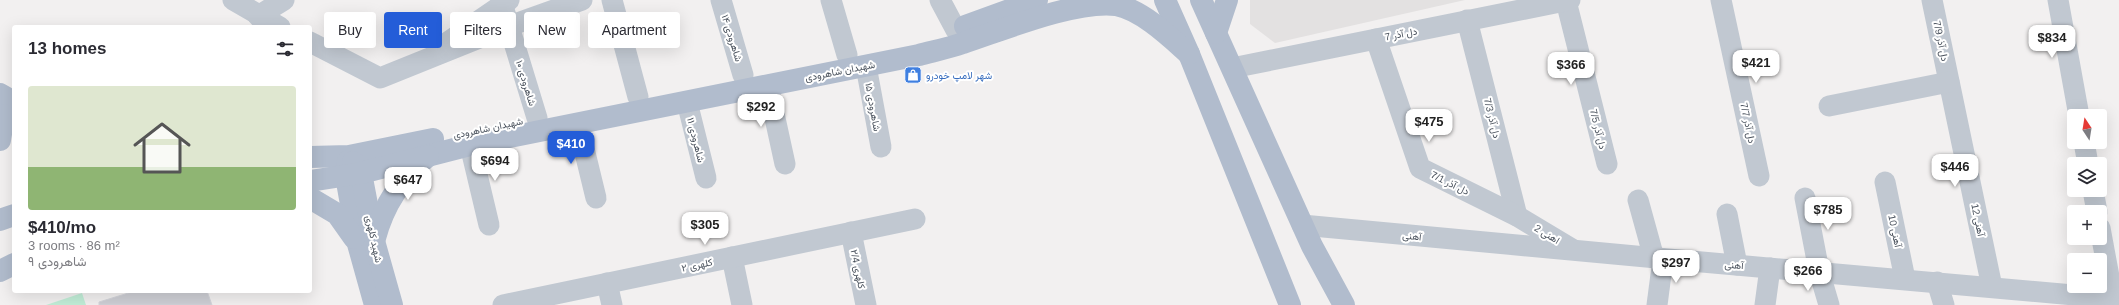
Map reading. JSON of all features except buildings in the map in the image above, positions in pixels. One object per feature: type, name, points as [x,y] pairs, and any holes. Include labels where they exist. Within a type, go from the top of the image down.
[{"type":"main road","name":"شهیدان شاهرودی","points":[[312,180],[536,118],[916,41],[956,30],[1038,0]]},
{"type":"main road","points":[[1165,0],[1189,54],[1290,305]]},
{"type":"main road","points":[[1201,0],[1302,225],[1344,305]]},
{"type":"main road","points":[[1216,32],[1227,0]]},
{"type":"main road","name":"شهیدان شاهرودی","points":[[312,158],[352,168],[430,154],[919,55],[962,43],[1046,14],[1084,5],[1117,3],[1141,16],[1169,36],[1189,54]]},
{"type":"main road","points":[[0,140],[6,111]]},
{"type":"main road","points":[[312,199],[337,214],[366,243],[394,191],[414,168],[430,154]]},
{"type":"main road","name":"شهید کلهری","points":[[352,168],[366,243],[375,305]]},
{"type":"main road","points":[[0,220],[12,216]]},
{"type":"main road","name":"شهید کلهری","points":[[366,243],[392,305]]},
{"type":"main road","points":[[1312,246],[1335,305]]},
{"type":"main road","points":[[0,271],[12,265]]},
{"type":"street","points":[[233,0],[258,16],[276,25]]},
{"type":"street","points":[[258,16],[284,0]]},
{"type":"street","points":[[516,24],[582,0]]},
{"type":"street","points":[[612,0],[638,97]]},
{"type":"street","name":"شاهرودی ۱۴","points":[[721,0],[743,75]]},
{"type":"street","points":[[831,0],[847,55]]},
{"type":"street","points":[[940,0],[956,30]]},
{"type":"street","name":"دل آذر 7","points":[[1232,68],[1568,0]]},
{"type":"street","name":"دل آذر 7/5","points":[[1568,0],[1607,164]]},
{"type":"street","name":"دل آذر 7/7","points":[[1721,0],[1759,176]]},
{"type":"street","name":"دل آذر 7/9","points":[[1932,0],[1949,82]]},
{"type":"street","points":[[2058,0],[2078,109]]},
{"type":"street","points":[[420,61],[504,1]]},
{"type":"street","name":"شاهرودی ۱۰","points":[[504,1],[506,12]]},
{"type":"street","name":"دل آذر 7/3","points":[[1467,20],[1517,216]]},
{"type":"street","name":"دل آذر 7/1","points":[[1376,38],[1420,168],[1517,216]]},
{"type":"street","points":[[312,43],[380,78],[453,48]]},
{"type":"street","name":"شاهرودی ۱۰","points":[[515,48],[536,118]]},
{"type":"street","name":"۱۵ شاهرودی","points":[[866,66],[881,147]]},
{"type":"street","points":[[1829,106],[1949,82]]},
{"type":"street","name":"آهنی 12","points":[[1949,82],[1992,287]]},
{"type":"street","points":[[768,86],[786,164]]},
{"type":"street","name":"۱۱ شاهرودی","points":[[687,102],[706,178]]},
{"type":"street","points":[[578,124],[596,198]]},
{"type":"street","points":[[470,145],[489,225]]},
{"type":"street","name":"آهنی 10","points":[[1885,182],[1904,279]]},
{"type":"street","points":[[1805,198],[1819,271],[1829,305]]},
{"type":"street","points":[[1638,200],[1658,259],[1657,305]]},
{"type":"street","points":[[1727,214],[1738,265]]},
{"type":"street","name":"اهنی 2","points":[[1517,216],[1577,252]]},
{"type":"street","name":"کلهری ۲","points":[[503,305],[914,219]]},
{"type":"street","name":"آهنی","points":[[1302,225],[1577,252],[1819,271],[1992,287],[2061,299],[2116,299]]},
{"type":"street","name":"کلهری ۲/4","points":[[851,232],[866,305]]},
{"type":"street","points":[[2104,245],[2116,299]]},
{"type":"street","points":[[732,257],[742,305]]},
{"type":"street","points":[[1765,305],[1770,268]]},
{"type":"street","points":[[1937,282],[1944,305]]},
{"type":"street","points":[[607,283],[612,305]]},
{"type":"shaded area","points":[[1250,0],[1465,0],[1275,43],[1250,24]]},
{"type":"green space","points":[[82,293],[86,305],[46,305]]},
{"type":"place","name":"شهر لامپ خودرو","points":[[913,75]]}]
